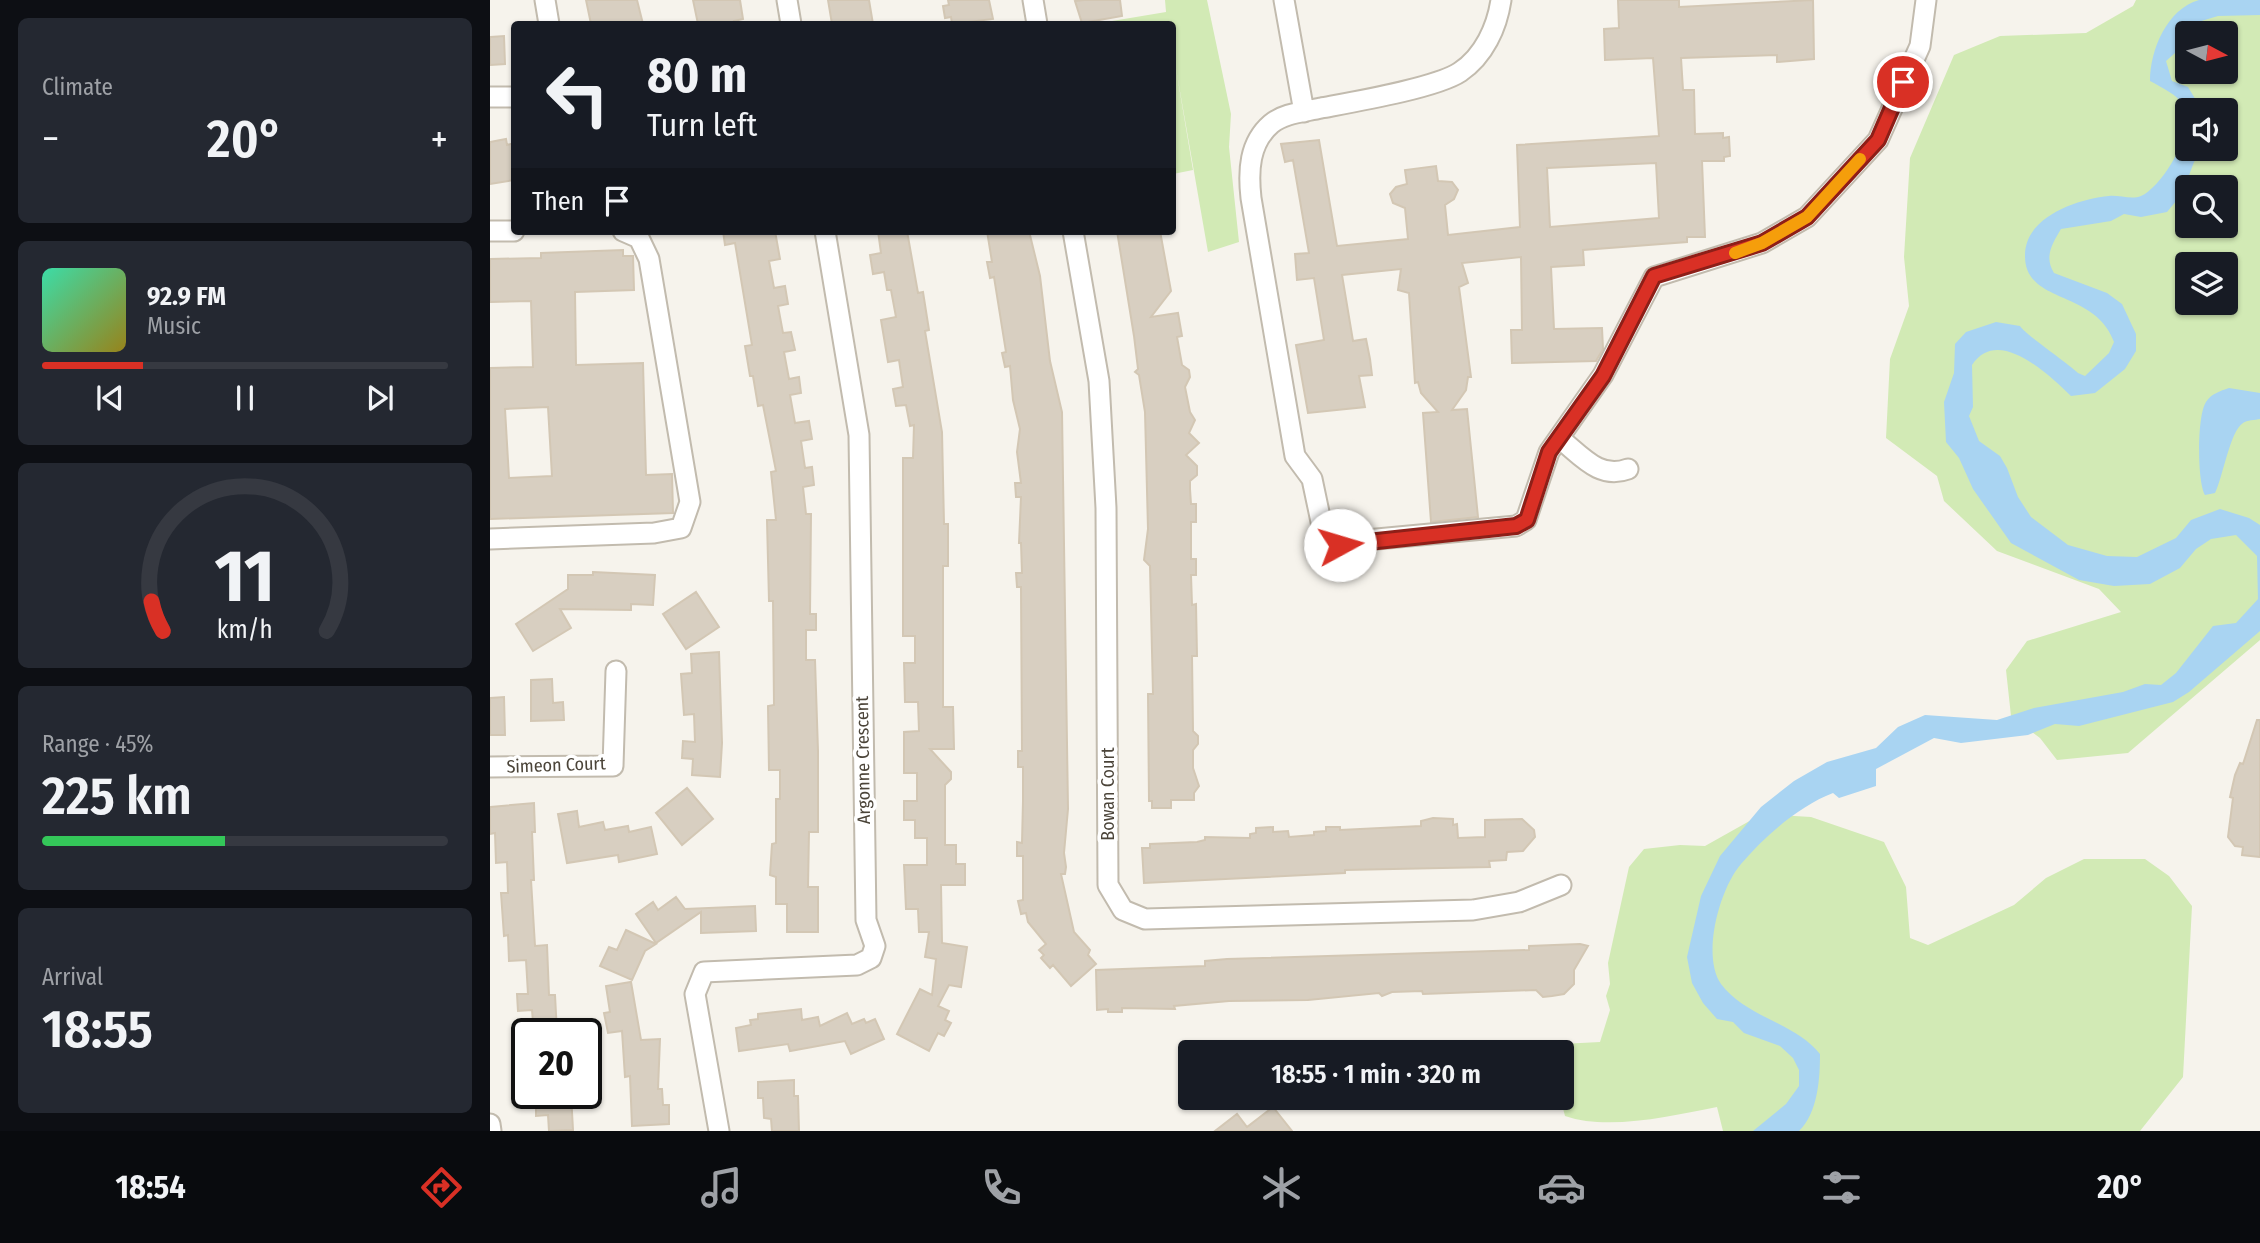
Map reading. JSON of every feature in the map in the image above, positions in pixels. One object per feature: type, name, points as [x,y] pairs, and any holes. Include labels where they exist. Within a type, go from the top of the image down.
[{"type":"street","points":[[545,0],[548,21]]},
{"type":"street","points":[[787,0],[790,21]]},
{"type":"street","points":[[1033,0],[1036,21]]},
{"type":"street","points":[[1284,0],[1304,112]]},
{"type":"street","points":[[1501,0],[1490,36],[1479,53],[1458,74],[1387,94],[1285,116],[1261,135],[1253,150],[1250,187],[1295,456],[1312,479],[1327,539],[1340,545],[1516,526],[1527,520],[1549,452],[1603,376],[1654,276],[1762,243],[1807,217],[1878,140],[1920,47],[1926,0]]},
{"type":"street","points":[[490,97],[511,97]]},
{"type":"street","points":[[490,231],[511,231]]},
{"type":"street","points":[[490,539],[654,533],[681,528],[690,502],[649,259],[639,238],[632,235]]},
{"type":"street","name":"Argonne Crescent","points":[[719,1131],[695,994],[704,972],[858,965],[871,958],[875,946],[866,920],[859,435],[826,235]]},
{"type":"street","name":"Bowan Court","points":[[1074,235],[1099,381],[1106,508],[1108,885],[1122,911],[1145,919],[1473,910],[1519,902],[1561,886]]},
{"type":"street","points":[[1559,438],[1601,472],[1615,474],[1628,469]]},
{"type":"street","name":"Simeon Court","points":[[490,767],[613,766],[616,671]]},
{"type":"street","points":[[490,1124],[491,1131]]},
{"type":"green space","points":[[1165,0],[1207,0],[1231,114],[1229,147],[1239,242],[1208,252],[1176,68],[1176,21],[1112,21],[1166,12]]},
{"type":"green space","points":[[2136,0],[2260,0],[2260,640],[2128,753],[2057,760],[2040,738],[2011,716],[2006,670],[2027,641],[2121,612],[2099,589],[1997,551],[1944,501],[1937,476],[1886,438],[1890,359],[1909,306],[1904,257],[1910,158],[1954,55],[2000,36],[2086,33],[2133,6]]},
{"type":"green space","points":[[1176,69],[1193,170],[1176,173]]},
{"type":"green space","points":[[1762,814],[1811,817],[1884,842],[1906,887],[1910,938],[1928,945],[2014,905],[2046,878],[2084,859],[2145,859],[2169,876],[2192,906],[2183,1077],[2140,1131],[1723,1131],[1717,1107],[1660,1118],[1620,1122],[1600,1122],[1565,1116],[1563,1110],[1574,1110],[1574,1043],[1600,1042],[1610,1010],[1606,996],[1610,984],[1608,963],[1629,867],[1644,849],[1680,845],[1705,846]]},
{"type":"water","points":[[2199,0],[2260,0],[2260,15],[2175,21],[2175,53],[2166,61],[2172,81],[2188,87],[2195,98],[2178,98],[2150,81],[2151,69],[2162,32],[2169,21],[2188,5]]},
{"type":"water","points":[[2175,158],[2175,161],[2195,161],[2189,175],[2175,175],[2175,202],[2167,212],[2141,217],[2124,214],[2111,221],[2061,229],[2050,251],[2054,273],[2107,293],[2122,304],[2136,334],[2136,351],[2125,369],[2095,393],[2071,396],[2037,366],[2009,352],[1995,350],[1983,354],[1972,365],[1973,407],[1969,416],[1979,441],[2000,456],[2018,497],[2031,517],[2068,545],[2107,556],[2137,557],[2176,538],[2191,520],[2220,509],[2249,518],[2260,525],[2260,631],[2189,692],[2173,702],[2079,726],[2055,724],[2028,735],[1961,743],[1934,738],[1876,769],[1876,786],[1839,798],[1833,793],[1820,799],[1795,814],[1761,843],[1733,875],[1720,905],[1713,940],[1715,972],[1721,984],[1744,1005],[1809,1043],[1820,1054],[1820,1063],[1814,1105],[1799,1131],[1753,1131],[1786,1104],[1799,1086],[1799,1070],[1793,1058],[1780,1046],[1744,1033],[1733,1022],[1717,1019],[1703,1003],[1692,983],[1687,957],[1701,896],[1720,856],[1761,807],[1794,781],[1827,762],[1876,748],[1898,727],[1925,715],[1997,720],[2034,708],[2123,692],[2145,684],[2161,685],[2176,673],[2213,626],[2236,623],[2258,599],[2257,556],[2236,535],[2211,539],[2196,549],[2180,568],[2150,584],[2114,586],[2079,580],[2011,543],[1973,489],[1959,458],[1946,442],[1944,402],[1954,373],[1955,344],[1966,332],[1996,322],[2020,326],[2085,376],[2109,353],[2114,342],[2105,325],[2092,313],[2036,282],[2028,271],[2025,255],[2027,242],[2043,220],[2055,212],[2096,198],[2141,196],[2159,181]]},
{"type":"water","points":[[2229,388],[2260,393],[2260,419],[2245,422],[2238,428],[2215,493],[2205,495],[2199,463],[2203,409],[2210,397]]},
{"type":"building","points":[[586,0],[637,0],[642,21],[590,21]]},
{"type":"building","points":[[693,0],[740,0],[743,19],[697,21]]},
{"type":"building","points":[[828,0],[869,0],[872,21],[832,21]]},
{"type":"building","points":[[948,0],[989,0],[993,19],[952,21],[951,17],[945,18],[943,6],[949,5]]},
{"type":"building","points":[[1120,0],[1122,16],[1081,21],[1075,1]]},
{"type":"building","points":[[1618,0],[1679,0],[1679,7],[1813,0],[1814,59],[1777,62],[1777,55],[1681,58],[1683,90],[1694,90],[1695,134],[1723,133],[1723,138],[1729,137],[1730,156],[1724,157],[1724,161],[1702,161],[1705,237],[1687,237],[1687,242],[1583,250],[1584,265],[1551,267],[1554,329],[1602,328],[1603,349],[1596,361],[1512,363],[1511,330],[1522,330],[1521,257],[1462,263],[1468,283],[1459,287],[1471,377],[1468,377],[1466,390],[1452,410],[1467,409],[1478,517],[1431,522],[1423,413],[1438,412],[1421,393],[1418,382],[1415,383],[1409,293],[1398,290],[1401,269],[1342,275],[1353,341],[1366,339],[1370,359],[1372,375],[1359,376],[1365,407],[1308,413],[1296,345],[1324,340],[1314,278],[1297,280],[1295,254],[1309,253],[1293,160],[1285,162],[1281,144],[1319,140],[1337,246],[1408,239],[1405,208],[1393,203],[1390,194],[1396,187],[1407,184],[1405,170],[1436,166],[1438,181],[1452,182],[1458,190],[1454,199],[1445,205],[1448,235],[1520,227],[1517,145],[1659,136],[1653,58],[1605,60],[1604,29],[1619,28]],"holes":[[[1656,163],[1659,218],[1550,227],[1547,168]]]},
{"type":"building","points":[[504,36],[505,64],[490,65],[490,37]]},
{"type":"building","points":[[506,139],[507,145],[511,144],[511,180],[490,184],[490,142]]},
{"type":"building","points":[[724,235],[776,235],[780,259],[769,261],[774,288],[785,286],[788,304],[778,306],[783,333],[791,332],[795,350],[784,352],[789,379],[799,377],[801,393],[790,395],[795,423],[809,421],[812,439],[801,441],[805,468],[812,467],[814,485],[803,487],[806,514],[811,514],[810,614],[816,614],[816,630],[806,630],[806,660],[815,660],[818,832],[809,832],[808,887],[818,887],[818,932],[787,932],[787,904],[776,904],[776,877],[770,875],[772,844],[776,843],[776,799],[780,799],[780,770],[769,770],[768,706],[774,705],[773,601],[769,601],[767,520],[776,520],[771,472],[776,471],[763,405],[758,406],[753,376],[750,376],[745,346],[752,345],[735,243],[725,245]]},
{"type":"building","points":[[879,235],[908,235],[918,293],[923,292],[929,330],[925,331],[942,432],[944,524],[948,524],[948,566],[943,566],[943,707],[953,707],[954,749],[930,749],[951,772],[951,779],[945,785],[945,845],[956,845],[956,864],[965,864],[965,885],[941,885],[942,943],[967,947],[961,987],[949,985],[938,1006],[949,1011],[945,1020],[951,1023],[944,1036],[938,1033],[929,1051],[897,1034],[920,989],[932,995],[936,959],[925,957],[929,932],[919,932],[918,909],[906,909],[904,865],[927,865],[927,838],[915,838],[915,820],[904,820],[904,801],[917,801],[917,773],[904,773],[904,732],[919,731],[918,702],[905,702],[904,663],[915,663],[915,636],[903,636],[903,458],[913,458],[914,425],[910,426],[906,405],[896,406],[893,389],[903,387],[899,360],[888,362],[881,320],[896,317],[891,290],[887,290],[884,272],[873,274],[870,255],[881,253]]},
{"type":"building","points":[[988,235],[1030,235],[1040,276],[1050,361],[1062,412],[1068,809],[1064,853],[1066,867],[1065,874],[1061,874],[1074,932],[1090,950],[1088,955],[1096,964],[1071,986],[1053,965],[1050,968],[1041,958],[1044,955],[1039,950],[1046,944],[1028,922],[1026,913],[1021,914],[1018,901],[1023,900],[1023,856],[1017,856],[1017,842],[1022,843],[1023,801],[1023,767],[1018,767],[1018,751],[1022,751],[1021,587],[1017,587],[1016,573],[1022,573],[1019,543],[1021,497],[1016,497],[1015,483],[1021,483],[1017,452],[1020,429],[1013,400],[1010,366],[1005,367],[1002,353],[1006,352],[994,277],[990,278],[987,262],[992,262]]},
{"type":"building","points":[[1118,235],[1161,235],[1171,291],[1151,317],[1178,313],[1182,336],[1177,337],[1182,365],[1189,370],[1190,377],[1185,387],[1190,412],[1195,420],[1189,433],[1199,443],[1186,455],[1197,466],[1197,475],[1190,481],[1190,489],[1191,504],[1196,504],[1196,522],[1191,522],[1191,559],[1196,559],[1196,575],[1191,575],[1192,605],[1196,604],[1197,656],[1192,656],[1193,731],[1198,736],[1198,744],[1193,750],[1193,768],[1199,786],[1194,793],[1194,800],[1171,800],[1171,808],[1152,808],[1152,801],[1149,801],[1148,694],[1153,694],[1150,566],[1144,560],[1148,529],[1145,412],[1139,375],[1135,372],[1138,369]]},
{"type":"building","points":[[623,250],[623,256],[633,256],[634,290],[575,292],[576,365],[643,363],[646,475],[672,474],[673,513],[490,519],[490,368],[533,367],[531,301],[490,302],[490,259],[541,258],[541,253]],"holes":[[[548,407],[552,476],[509,478],[505,409]]]},
{"type":"building","points":[[593,572],[655,575],[653,605],[631,604],[631,610],[560,609],[571,628],[533,651],[516,624],[568,589],[568,575],[593,575]]},
{"type":"building","points":[[696,592],[719,627],[686,649],[663,614]]},
{"type":"building","points":[[719,652],[722,743],[720,777],[692,775],[693,759],[682,758],[683,741],[695,742],[694,714],[684,715],[681,674],[692,673],[691,654]]},
{"type":"building","points":[[552,679],[553,703],[563,702],[564,720],[531,721],[531,680]]},
{"type":"building","points":[[504,697],[505,735],[490,735],[490,698]]},
{"type":"building","points":[[2257,720],[2260,720],[2260,857],[2242,855],[2243,847],[2235,846],[2228,837],[2233,798],[2230,797],[2235,775],[2240,763],[2243,764]]},
{"type":"building","points":[[687,788],[713,819],[682,845],[656,813]]},
{"type":"building","points":[[534,803],[534,880],[531,880],[535,946],[547,945],[549,995],[555,995],[556,1018],[533,1018],[532,1010],[518,1011],[517,994],[528,994],[526,960],[509,961],[501,893],[508,893],[507,862],[496,863],[495,833],[490,834],[490,807]]},
{"type":"building","points":[[577,811],[579,827],[603,822],[605,830],[628,826],[629,832],[651,827],[657,854],[619,862],[618,855],[567,863],[558,814]]},
{"type":"building","points":[[1433,818],[1453,819],[1453,825],[1457,824],[1458,838],[1485,837],[1485,820],[1522,819],[1534,830],[1535,837],[1523,851],[1507,852],[1506,860],[1489,861],[1490,867],[1345,870],[1345,873],[1144,883],[1142,848],[1150,848],[1150,844],[1197,842],[1205,840],[1205,837],[1250,838],[1250,834],[1256,833],[1256,828],[1273,827],[1273,832],[1288,831],[1289,837],[1314,835],[1314,832],[1326,831],[1326,827],[1340,827],[1340,830],[1421,826],[1421,821]]},
{"type":"building","points":[[676,897],[685,909],[755,906],[756,931],[701,933],[701,912],[656,943],[636,914],[653,902],[658,910]]},
{"type":"building","points":[[626,930],[656,944],[645,951],[632,980],[600,966],[609,947],[617,950]]},
{"type":"building","points":[[1529,946],[1588,946],[1574,970],[1574,984],[1564,994],[1552,996],[1543,997],[1536,990],[1423,994],[1422,991],[1308,1000],[1229,1001],[1174,1006],[1175,1009],[1122,1008],[1122,1012],[1097,1010],[1096,970],[1205,966],[1205,961],[1227,959],[1529,950]]},
{"type":"building","points":[[631,982],[641,1040],[660,1039],[658,1089],[662,1089],[663,1105],[669,1105],[669,1124],[632,1126],[630,1076],[625,1077],[622,1031],[608,1033],[604,1013],[610,1012],[606,986]]},
{"type":"building","points":[[801,1009],[802,1020],[818,1017],[820,1026],[847,1013],[852,1024],[864,1019],[866,1023],[875,1019],[884,1039],[851,1054],[845,1041],[790,1051],[788,1044],[739,1051],[736,1028],[751,1025],[750,1020],[758,1019],[758,1014]]},
{"type":"building","points":[[794,1080],[794,1096],[798,1096],[799,1131],[772,1131],[771,1119],[764,1118],[763,1098],[758,1098],[758,1082]]},
{"type":"building","points":[[536,1109],[572,1109],[573,1130],[549,1131],[548,1115],[536,1116]]},
{"type":"building","points":[[1269,1110],[1275,1110],[1292,1131],[1215,1131],[1237,1114],[1247,1127]]},
{"type":"slow traffic","points":[[1735,253],[1762,243],[1807,217],[1860,159]]},
{"type":"route","points":[[1340,545],[1516,526],[1527,520],[1549,452],[1603,376],[1654,276],[1697,266],[1762,243],[1807,217],[1878,140],[1903,82]]}]
